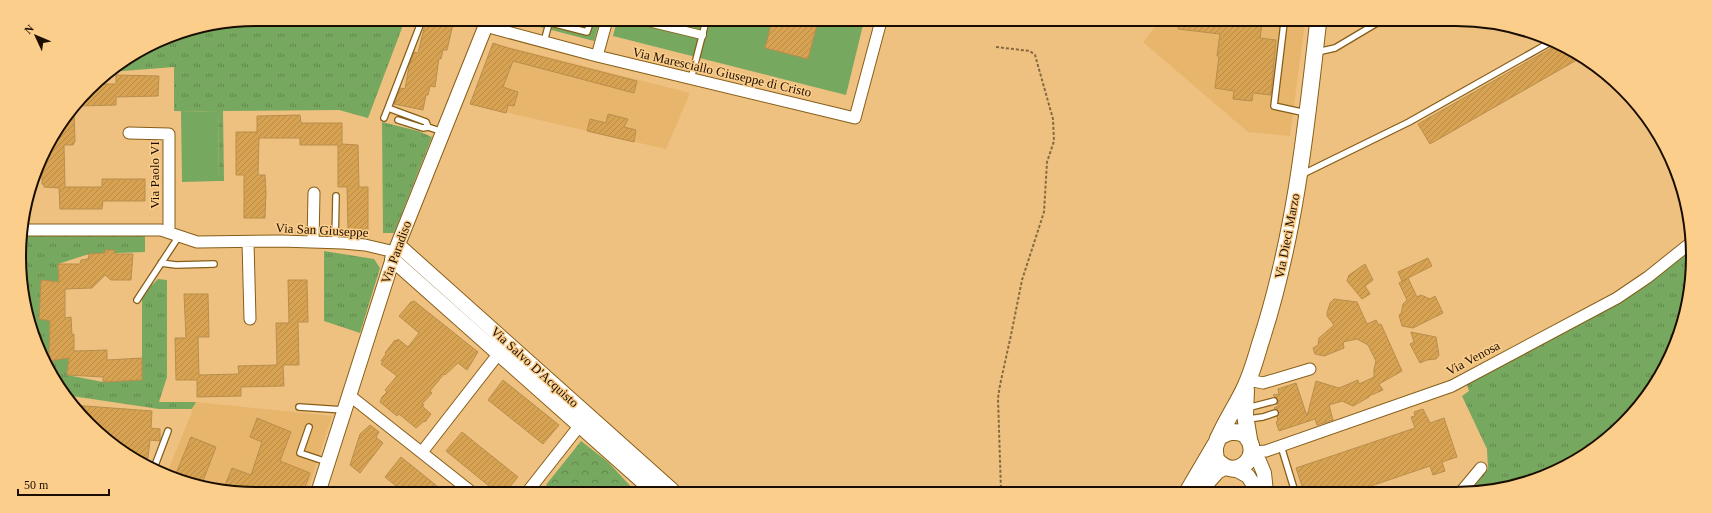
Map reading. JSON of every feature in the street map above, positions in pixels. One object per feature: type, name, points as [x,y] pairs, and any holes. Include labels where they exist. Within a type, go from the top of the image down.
[{"type":"main road","name":"Via Dieci Marzo","points":[[1190,487],[1217,442],[1247,382],[1267,324],[1278,282],[1299,176],[1318,26]]},
{"type":"main road","points":[[1203,487],[1217,472],[1245,464],[1249,460],[1250,446],[1246,414],[1247,382]]},
{"type":"main road","points":[[1229,468],[1216,459],[1217,442],[1226,433],[1232,432],[1244,434],[1250,446]]},
{"type":"street","name":"Via Paradiso","points":[[320,487],[395,252],[485,26]]},
{"type":"street","name":"Via Maresciallo Giuseppe di Cristo","points":[[495,26],[544,42],[597,56],[855,118],[880,26]]},
{"type":"street","points":[[597,56],[605,26]]},
{"type":"street","points":[[663,26],[702,36]]},
{"type":"street","name":"Via Paolo VI","points":[[129,133],[169,134],[169,231]]},
{"type":"street","points":[[313,242],[314,193]]},
{"type":"street","points":[[27,230],[142,229],[169,231]]},
{"type":"street","name":"Via San Giuseppe","points":[[169,231],[197,242],[335,243],[365,245],[395,252]]},
{"type":"street","points":[[248,242],[250,319]]},
{"type":"street","name":"Via Venosa","points":[[1250,446],[1281,446],[1452,386],[1617,298],[1648,277],[1686,247]]},
{"type":"street","name":"Via Salvo D'Acquisto","points":[[395,252],[584,420],[666,487]]},
{"type":"street","points":[[422,452],[503,348]]},
{"type":"street","points":[[1247,382],[1263,383],[1310,369]]},
{"type":"street","points":[[349,395],[465,487]]},
{"type":"street","points":[[531,487],[584,420]]},
{"type":"street","name":"Via Salvo D'Acquisto","points":[[584,420],[649,487]]},
{"type":"street","points":[[1250,446],[1262,467],[1265,487]]},
{"type":"street","points":[[1229,468],[1248,476],[1255,487]]},
{"type":"street","points":[[1465,487],[1481,468]]},
{"type":"lane","points":[[384,118],[420,26]]},
{"type":"lane","points":[[544,42],[548,26]]},
{"type":"lane","points":[[562,26],[587,32],[589,26]]},
{"type":"lane","points":[[691,79],[705,26]]},
{"type":"lane","points":[[1284,26],[1274,106],[1308,113]]},
{"type":"lane","points":[[1315,53],[1335,48],[1372,26]]},
{"type":"lane","points":[[1299,176],[1409,122],[1546,45]]},
{"type":"lane","points":[[388,108],[426,122],[428,127]]},
{"type":"lane","points":[[398,120],[423,128],[428,127],[443,133]]},
{"type":"lane","points":[[335,243],[336,196]]},
{"type":"lane","points":[[137,300],[179,236]]},
{"type":"lane","points":[[161,264],[214,264]]},
{"type":"lane","points":[[1246,414],[1274,401]]},
{"type":"lane","points":[[299,407],[344,410]]},
{"type":"lane","points":[[1246,414],[1263,417],[1275,413]]},
{"type":"lane","points":[[309,427],[300,453],[328,462]]},
{"type":"lane","points":[[156,463],[168,431]]},
{"type":"lane","points":[[1281,446],[1293,487]]},
{"type":"path","points":[[996,47],[1030,51],[1035,55],[1053,119],[1054,140],[1047,162],[1044,212],[1022,280],[998,398],[1001,487]]},
{"type":"shaded area","points":[[1156,26],[1305,26],[1290,136],[1248,132],[1143,42]]},
{"type":"shaded area","points":[[493,43],[690,93],[666,149],[470,104]]},
{"type":"shaded area","points":[[196,402],[332,416],[309,487],[241,487],[212,483],[182,475],[169,469]]},
{"type":"green space","points":[[241,26],[403,26],[368,118],[339,110],[223,111],[224,181],[219,181],[218,112],[174,111],[174,67],[120,71],[141,57],[168,44],[182,38],[212,30]]},
{"type":"green space","points":[[536,26],[598,26],[594,41]]},
{"type":"green space","points":[[616,26],[863,26],[846,95],[613,36]]},
{"type":"green space","points":[[181,111],[218,112],[219,181],[182,182]]},
{"type":"green space","points":[[382,122],[418,131],[432,137],[394,233],[383,233]]},
{"type":"green space","points":[[145,235],[145,252],[89,254],[58,264],[59,282],[41,280],[50,321],[49,356],[38,331],[30,301],[26,272],[27,236]]},
{"type":"green space","points":[[324,251],[374,259],[380,268],[360,333],[324,321]]},
{"type":"green space","points":[[1686,251],[1686,272],[1682,301],[1674,331],[1655,372],[1629,408],[1607,430],[1571,456],[1530,475],[1500,483],[1473,487],[1488,469],[1487,449],[1462,396],[1469,391],[1465,379],[1500,366]]},
{"type":"green space","points":[[158,279],[167,280],[167,377],[159,402],[196,402],[192,409],[159,409],[73,396],[57,372],[50,358],[69,358],[67,375],[103,382],[142,358],[142,295]]},
{"type":"green space","points":[[581,441],[608,462],[631,487],[548,487],[546,485]]},
{"type":"building","points":[[425,26],[453,26],[447,50],[443,50],[441,59],[439,58],[435,87],[430,86],[428,95],[426,95],[423,110],[394,104],[400,88],[405,89],[409,66],[414,52],[418,53]]},
{"type":"building","points":[[771,26],[817,26],[808,59],[765,48]]},
{"type":"building","points":[[1178,26],[1262,26],[1260,38],[1276,40],[1271,95],[1253,93],[1252,101],[1233,99],[1234,91],[1215,88],[1220,34],[1178,29]]},
{"type":"building","points":[[493,43],[637,81],[634,93],[513,61],[503,87],[518,92],[514,106],[508,105],[506,113],[470,104]]},
{"type":"building","points":[[1552,48],[1576,60],[1430,144],[1418,124]]},
{"type":"building","points":[[116,75],[159,76],[158,96],[116,97],[116,105],[82,106],[104,84],[116,84]]},
{"type":"building","points":[[608,114],[628,119],[624,127],[636,130],[634,142],[587,131],[590,119],[606,123]]},
{"type":"building","points":[[300,115],[301,123],[342,123],[342,144],[358,145],[359,187],[368,187],[368,230],[348,230],[347,187],[338,187],[338,145],[300,145],[300,138],[259,138],[258,175],[265,175],[265,218],[244,218],[244,175],[236,175],[236,132],[257,132],[257,116]]},
{"type":"building","points":[[74,116],[75,141],[73,145],[64,145],[65,187],[102,187],[102,179],[145,179],[145,201],[103,201],[102,209],[60,209],[59,188],[44,187],[42,184],[42,173],[50,155],[65,128]]},
{"type":"building","points":[[105,250],[114,250],[115,254],[133,254],[131,280],[111,280],[105,275],[92,288],[65,289],[65,318],[71,317],[72,335],[74,334],[74,351],[107,350],[107,360],[142,358],[142,380],[103,382],[103,377],[67,375],[69,358],[51,361],[49,356],[50,321],[39,319],[41,280],[59,282],[58,264],[80,264],[81,260],[88,259],[89,254],[105,253]]},
{"type":"building","points":[[1428,258],[1432,266],[1402,281],[1398,272]]},
{"type":"building","points":[[1365,264],[1373,280],[1365,286],[1370,294],[1362,299],[1347,281],[1349,275]]},
{"type":"building","points":[[1408,278],[1417,297],[1421,295],[1430,299],[1435,296],[1443,313],[1413,328],[1402,326],[1399,315],[1401,314],[1403,304],[1407,300],[1399,283]]},
{"type":"building","points":[[288,280],[307,280],[308,322],[298,322],[299,365],[283,365],[284,386],[241,387],[241,396],[197,397],[197,380],[176,380],[175,338],[186,338],[184,294],[208,294],[209,337],[198,337],[199,375],[239,374],[238,366],[277,365],[276,323],[289,323]]},
{"type":"building","points":[[1334,299],[1357,302],[1367,324],[1376,320],[1379,325],[1381,324],[1402,371],[1379,384],[1383,390],[1369,396],[1353,406],[1342,401],[1329,405],[1333,420],[1317,425],[1315,419],[1279,431],[1276,422],[1278,421],[1277,417],[1279,412],[1274,408],[1278,406],[1278,400],[1273,395],[1279,394],[1278,389],[1296,383],[1307,416],[1316,381],[1339,388],[1358,380],[1359,384],[1374,377],[1376,361],[1368,345],[1357,339],[1343,342],[1344,348],[1324,356],[1315,354],[1313,348],[1318,345],[1319,338],[1334,325],[1327,316],[1327,313],[1330,303]]},
{"type":"building","points":[[414,301],[478,352],[467,370],[458,363],[445,375],[444,374],[430,391],[432,393],[422,404],[424,405],[422,406],[431,414],[425,422],[424,421],[416,428],[399,414],[397,416],[380,402],[382,397],[387,392],[385,390],[397,376],[381,364],[383,362],[381,361],[386,354],[385,353],[395,340],[396,341],[398,339],[408,347],[419,333],[399,316],[411,302]]},
{"type":"building","points":[[1411,332],[1436,337],[1439,355],[1436,359],[1427,360],[1420,363],[1410,344],[1414,342]]},
{"type":"building","points":[[503,380],[559,425],[543,444],[488,400]]},
{"type":"building","points":[[81,406],[152,411],[151,428],[160,429],[160,441],[150,440],[148,458],[141,456],[116,439]]},
{"type":"building","points":[[1423,409],[1430,423],[1444,418],[1457,457],[1442,462],[1445,471],[1433,475],[1430,466],[1368,487],[1302,487],[1296,468],[1415,428],[1411,417],[1415,416],[1414,412]]},
{"type":"building","points":[[257,418],[291,432],[280,461],[310,473],[305,487],[241,487],[225,485],[232,468],[251,475],[262,442],[250,437]]},
{"type":"building","points":[[370,425],[379,432],[376,437],[383,443],[360,473],[350,465],[360,434]]},
{"type":"building","points":[[462,432],[518,477],[510,487],[490,487],[446,451]]},
{"type":"building","points":[[191,437],[216,447],[203,481],[176,473]]},
{"type":"building","points":[[401,457],[438,487],[397,487],[385,477]]}]
